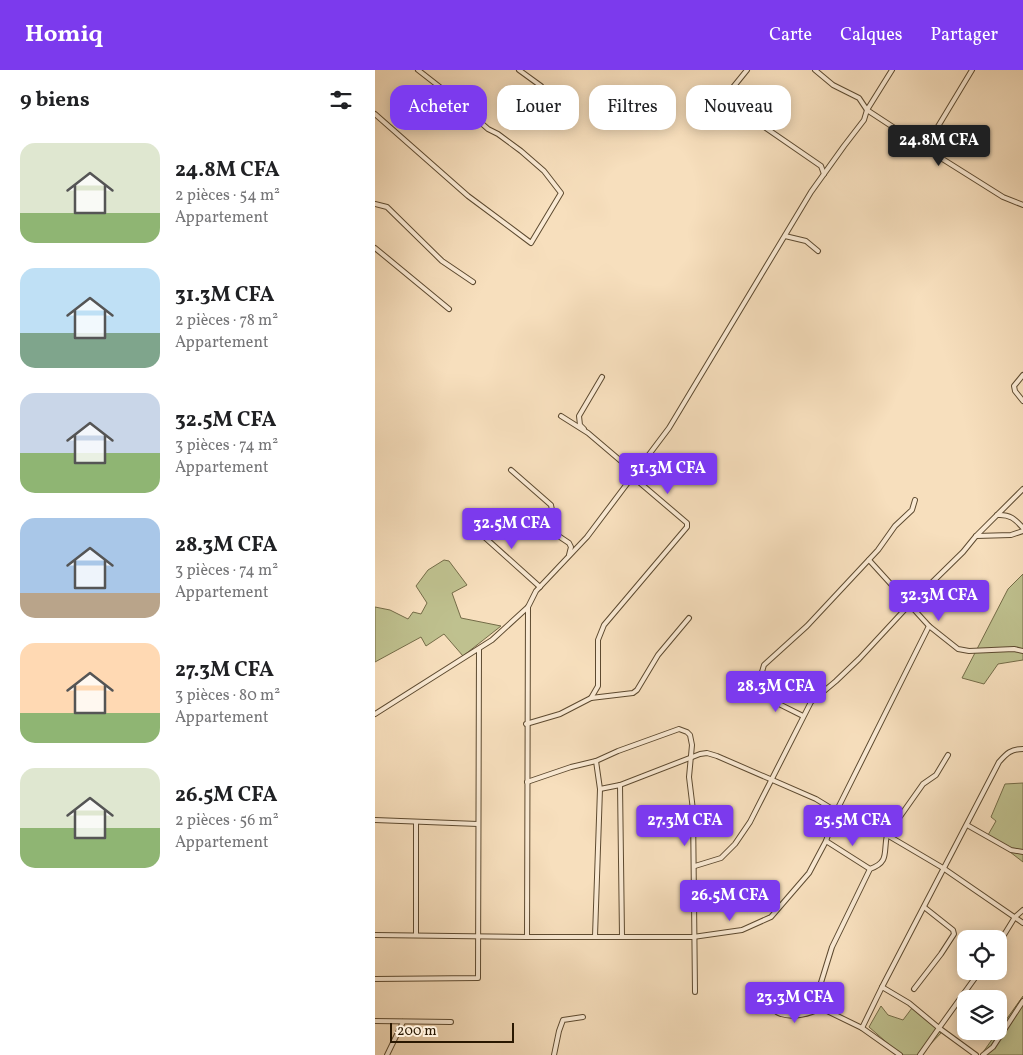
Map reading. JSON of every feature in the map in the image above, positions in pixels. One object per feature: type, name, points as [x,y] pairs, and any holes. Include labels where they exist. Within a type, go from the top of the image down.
[{"type":"street","points":[[375,114],[468,196],[531,243],[561,193],[544,171],[498,134],[488,129],[418,70]]},
{"type":"street","points":[[519,70],[540,85]]},
{"type":"street","points":[[747,70],[730,91],[728,102],[731,106],[821,166],[824,174]]},
{"type":"street","points":[[815,70],[833,85],[859,98],[867,110],[925,148],[981,182],[1003,198],[1023,205]]},
{"type":"street","points":[[375,714],[491,640],[527,607],[540,587],[587,537],[669,428],[785,236],[824,174],[864,120],[867,110],[892,70]]},
{"type":"street","points":[[925,148],[972,70]]},
{"type":"street","points":[[375,204],[387,208],[442,261],[473,282]]},
{"type":"street","points":[[785,236],[806,241],[819,250]]},
{"type":"street","points":[[375,248],[449,309]]},
{"type":"street","points":[[1023,375],[1014,386],[1015,391],[1023,401]]},
{"type":"street","points":[[591,698],[598,686],[598,640],[604,625],[688,525],[580,425],[579,416],[602,377]]},
{"type":"street","points":[[561,416],[588,433]]},
{"type":"street","points":[[511,470],[551,505],[557,535],[569,543],[571,547],[569,555]]},
{"type":"street","points":[[695,866],[721,858],[729,852],[750,822],[811,702],[859,659],[910,604],[963,552],[975,536],[1023,489]]},
{"type":"street","points":[[803,716],[757,693],[764,664],[807,626],[869,560],[895,526],[912,510],[915,500]]},
{"type":"street","points":[[975,536],[1011,535],[1023,529],[1017,521],[1006,514],[997,515]]},
{"type":"street","points":[[472,526],[540,587]]},
{"type":"street","points":[[869,560],[929,626],[958,649],[969,651],[1013,649],[1023,651]]},
{"type":"street","points":[[527,607],[527,937]]},
{"type":"street","points":[[526,724],[560,714],[591,698],[633,693],[637,690],[658,655],[689,618]]},
{"type":"street","points":[[375,935],[693,937],[742,930],[771,917],[809,873],[929,626]]},
{"type":"street","points":[[375,979],[478,978],[479,649]]},
{"type":"street","points":[[527,782],[571,767],[596,761],[617,751],[679,729],[687,732],[692,745],[689,777],[693,810],[695,866],[693,937],[695,992]]},
{"type":"street","points":[[862,1028],[999,762],[1013,749],[1023,749]]},
{"type":"street","points":[[599,789],[620,785],[700,754],[717,756],[816,798],[837,812],[887,836],[943,868],[1023,923]]},
{"type":"street","points":[[900,1055],[862,1028],[821,1008],[818,1004],[819,989],[831,947],[870,869],[879,866],[884,860],[887,836],[923,784],[936,775],[947,756]]},
{"type":"street","points":[[595,936],[599,789],[596,761]]},
{"type":"street","points":[[620,785],[622,936]]},
{"type":"street","points":[[375,820],[478,824]]},
{"type":"street","points":[[416,935],[417,823]]},
{"type":"street","points":[[967,825],[1011,850],[1023,852]]},
{"type":"street","points":[[826,841],[870,869]]},
{"type":"street","points":[[914,990],[954,934],[953,930],[924,907]]},
{"type":"street","points":[[1007,930],[1015,917],[1023,910]]},
{"type":"street","points":[[920,1055],[974,980]]},
{"type":"street","points":[[882,987],[909,1003],[976,1055]]},
{"type":"street","points":[[983,1055],[993,1047],[1023,1001]]},
{"type":"street","points":[[770,1007],[780,1014],[797,1015],[813,1013],[821,1008]]},
{"type":"street","points":[[1018,1008],[1023,1011]]},
{"type":"street","points":[[554,1055],[563,1020],[583,1018]]},
{"type":"street","points":[[375,1022],[451,1022]]},
{"type":"street","points":[[387,1055],[403,1022]]},
{"type":"green space","points":[[444,560],[449,561],[467,585],[452,593],[461,618],[501,626],[463,656],[444,634],[426,646],[421,637],[375,662],[375,607],[390,610],[408,619],[413,612],[421,614],[427,603],[416,586],[428,570]]},
{"type":"green space","points":[[1023,574],[1023,660],[998,664],[984,684],[962,678],[1008,589]]},
{"type":"green space","points":[[1023,783],[1023,862],[988,835],[996,821],[991,817],[1005,784]]},
{"type":"green space","points":[[1023,996],[1023,1055],[981,1055],[992,1040],[1007,1040],[1007,1018]]},
{"type":"green space","points":[[881,1006],[888,1015],[903,1020],[912,1008],[943,1031],[920,1055],[901,1055],[869,1027]]}]
